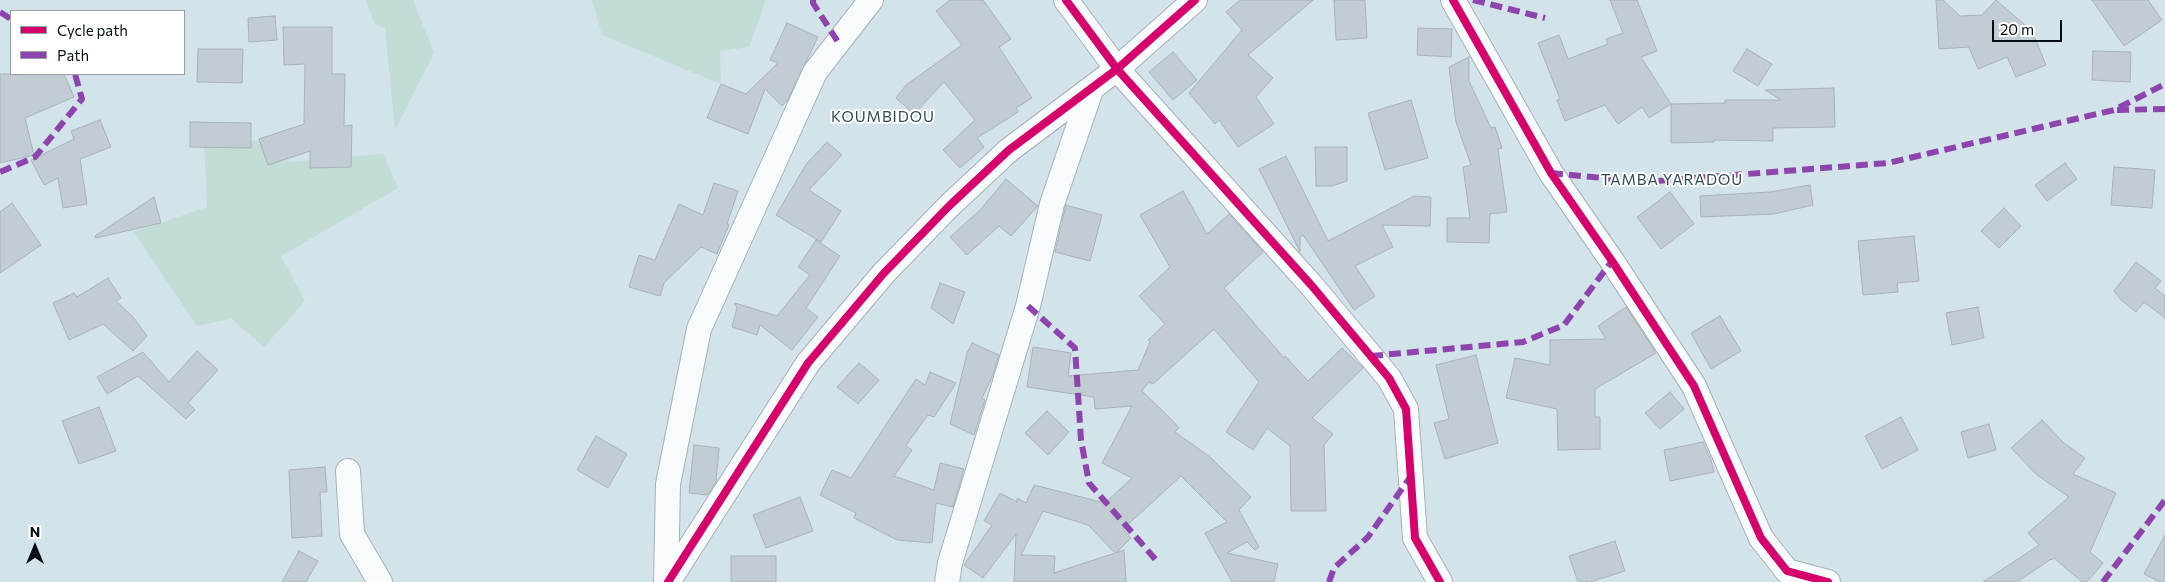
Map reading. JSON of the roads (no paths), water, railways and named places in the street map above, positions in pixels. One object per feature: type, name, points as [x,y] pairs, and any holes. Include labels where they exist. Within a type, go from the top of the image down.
[{"type":"street","points":[[667,582],[668,484],[699,329],[815,72],[870,0]]},
{"type":"street","points":[[1066,0],[1117,69],[1312,286],[1389,378],[1406,409],[1415,538],[1440,582]]},
{"type":"street","points":[[667,582],[808,363],[884,273],[949,206],[1009,150],[1091,90],[1195,0]]},
{"type":"street","points":[[1453,0],[1551,174],[1612,261],[1694,386],[1761,538],[1788,571],[1828,582]]},
{"type":"street","points":[[947,582],[950,562],[1028,306],[1052,204],[1091,90]]},
{"type":"street","points":[[348,471],[352,534],[380,582]]},
{"type":"district","name":"KOUMBIDOU","points":[[883,117]]},
{"type":"district","name":"TAMBA YARADOU","points":[[1672,180]]}]
